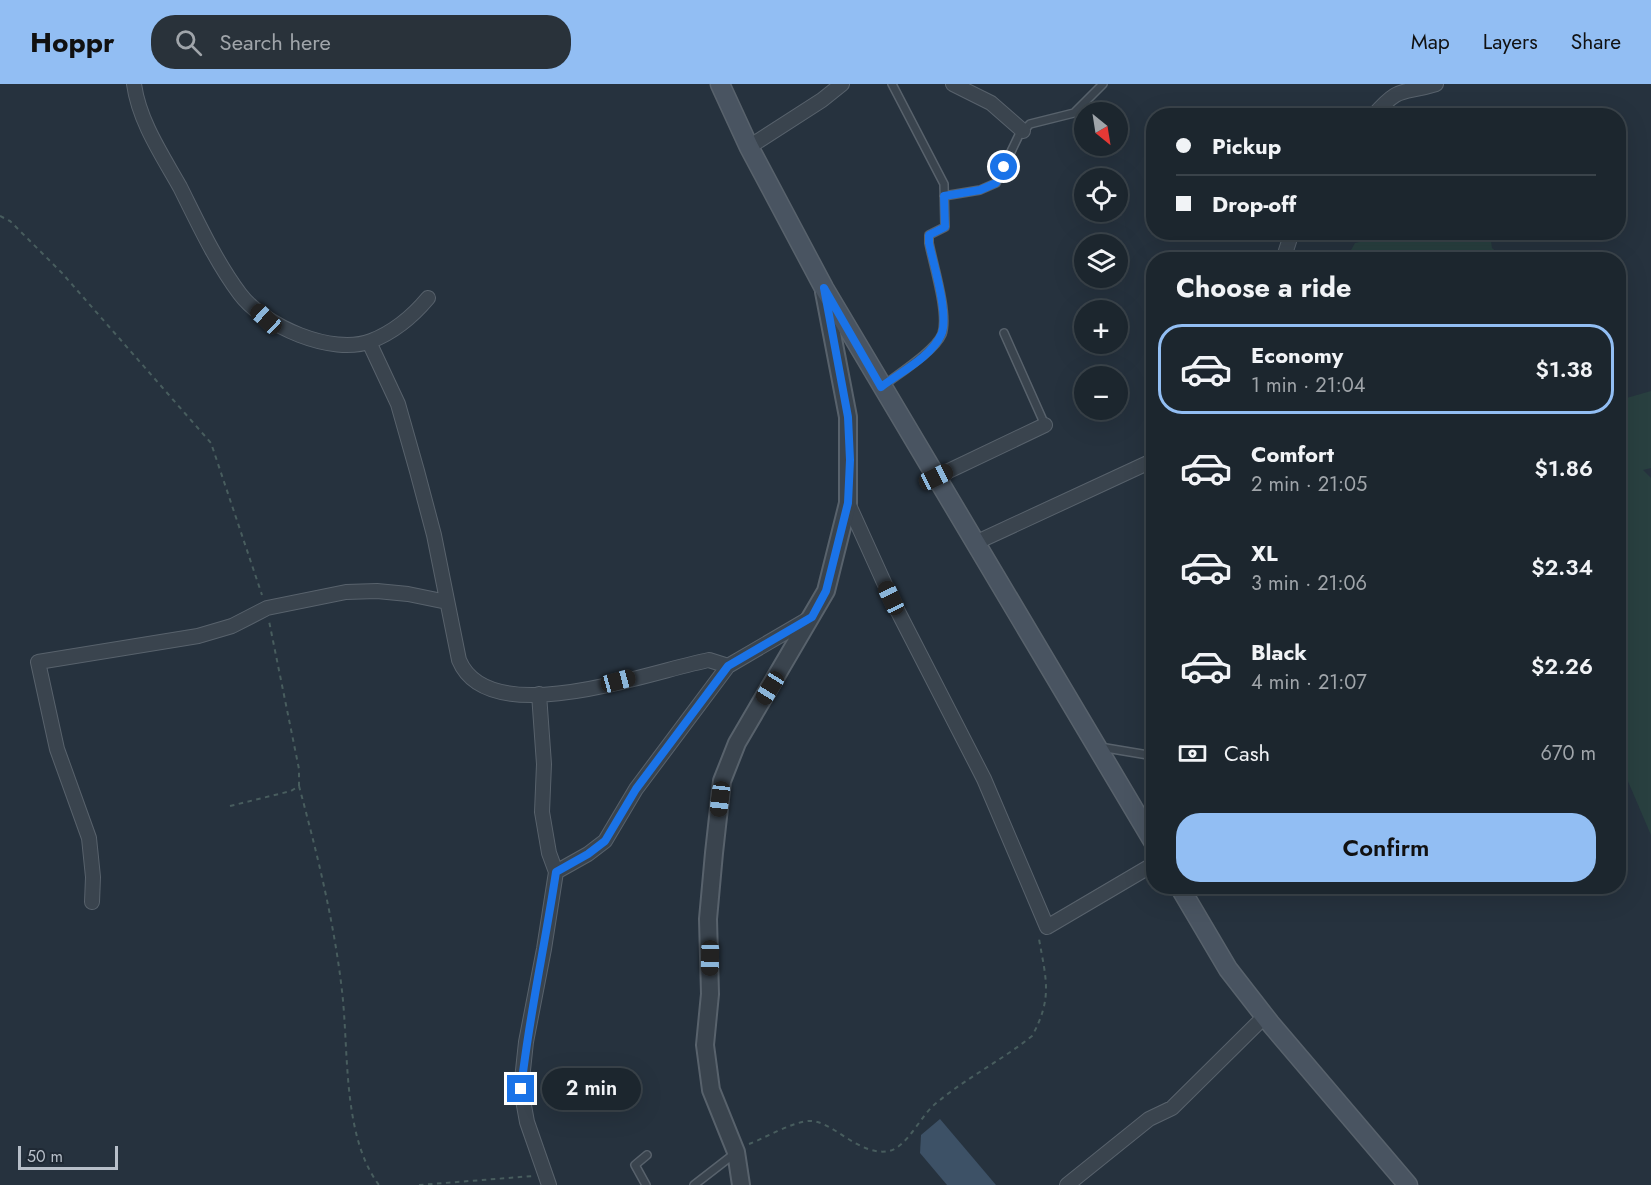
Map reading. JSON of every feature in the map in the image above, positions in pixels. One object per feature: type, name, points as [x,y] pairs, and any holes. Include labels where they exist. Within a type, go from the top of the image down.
[{"type":"main road","points":[[720,84],[749,147],[824,288],[1146,830]]},
{"type":"main road","points":[[1184,894],[1228,969],[1264,1016],[1408,1185]]},
{"type":"street","points":[[134,84],[142,116],[208,242],[241,296],[266,319],[294,333],[344,345],[369,342],[413,316],[428,298]]},
{"type":"street","points":[[749,147],[842,84]]},
{"type":"street","points":[[953,84],[991,103],[1023,131]]},
{"type":"street","points":[[1380,108],[1389,97],[1406,89],[1436,84]]},
{"type":"street","points":[[741,1185],[736,1152],[711,1090],[705,1045],[710,994],[708,919],[722,781],[737,742],[826,591],[848,503],[848,417],[824,288]]},
{"type":"street","points":[[369,342],[398,404],[434,535],[459,660],[465,675],[482,687],[503,693],[572,693],[674,666],[709,660],[728,666]]},
{"type":"street","points":[[936,477],[1045,425]]},
{"type":"street","points":[[975,543],[1146,464]]},
{"type":"street","points":[[848,503],[891,598],[984,779],[1047,927],[1146,869]]},
{"type":"street","points":[[92,902],[93,877],[89,838],[57,749],[38,662],[198,636],[232,626],[267,608],[346,592],[377,591],[447,602]]},
{"type":"street","points":[[556,872],[588,854],[605,841],[636,789],[728,666],[812,617]]},
{"type":"street","points":[[539,694],[544,764],[542,812],[549,853],[556,872],[526,1042],[521,1089],[527,1122],[547,1180]]},
{"type":"street","points":[[1067,1185],[1149,1119],[1172,1108],[1264,1016]]},
{"type":"lane","points":[[881,387],[932,348],[942,334],[943,313],[929,235],[945,227],[944,184],[892,84]]},
{"type":"lane","points":[[944,196],[980,190],[996,183],[1023,131],[1030,124],[1074,113],[1103,84]]},
{"type":"lane","points":[[1004,333],[1045,425]]},
{"type":"lane","points":[[1095,747],[1146,755]]},
{"type":"lane","points":[[694,1185],[736,1152]]},
{"type":"lane","points":[[646,1185],[635,1165],[647,1155]]},
{"type":"path","points":[[0,216],[10,221],[62,273],[211,443],[267,608],[299,769],[300,786],[322,870],[342,990],[351,1102],[363,1157],[379,1185]]},
{"type":"path","points":[[230,806],[291,791],[300,786]]},
{"type":"path","points":[[736,1152],[808,1121],[819,1122],[842,1137],[875,1151],[891,1150],[903,1142],[934,1105],[1032,1036],[1041,1020],[1048,990],[1039,935],[1047,927]]},
{"type":"path","points":[[419,1185],[547,1180]]},
{"type":"green space","points":[[1368,240],[1406,242],[1407,240],[1491,240],[1492,248],[1496,252],[1350,252],[1355,243]]},
{"type":"green space","points":[[1651,391],[1651,468],[1643,470],[1651,478],[1651,835],[1626,777],[1626,398]]},
{"type":"water","points":[[940,1119],[996,1185],[947,1185],[920,1153],[921,1135]]},
{"type":"route","points":[[521,1089],[526,1042],[556,872],[588,854],[605,841],[636,789],[728,666],[812,617],[826,591],[839,549],[848,503],[850,460],[848,417],[824,288],[881,387],[932,348],[942,334],[943,313],[929,235],[942,231],[945,227],[944,196],[980,190],[996,183],[1004,167]]}]
